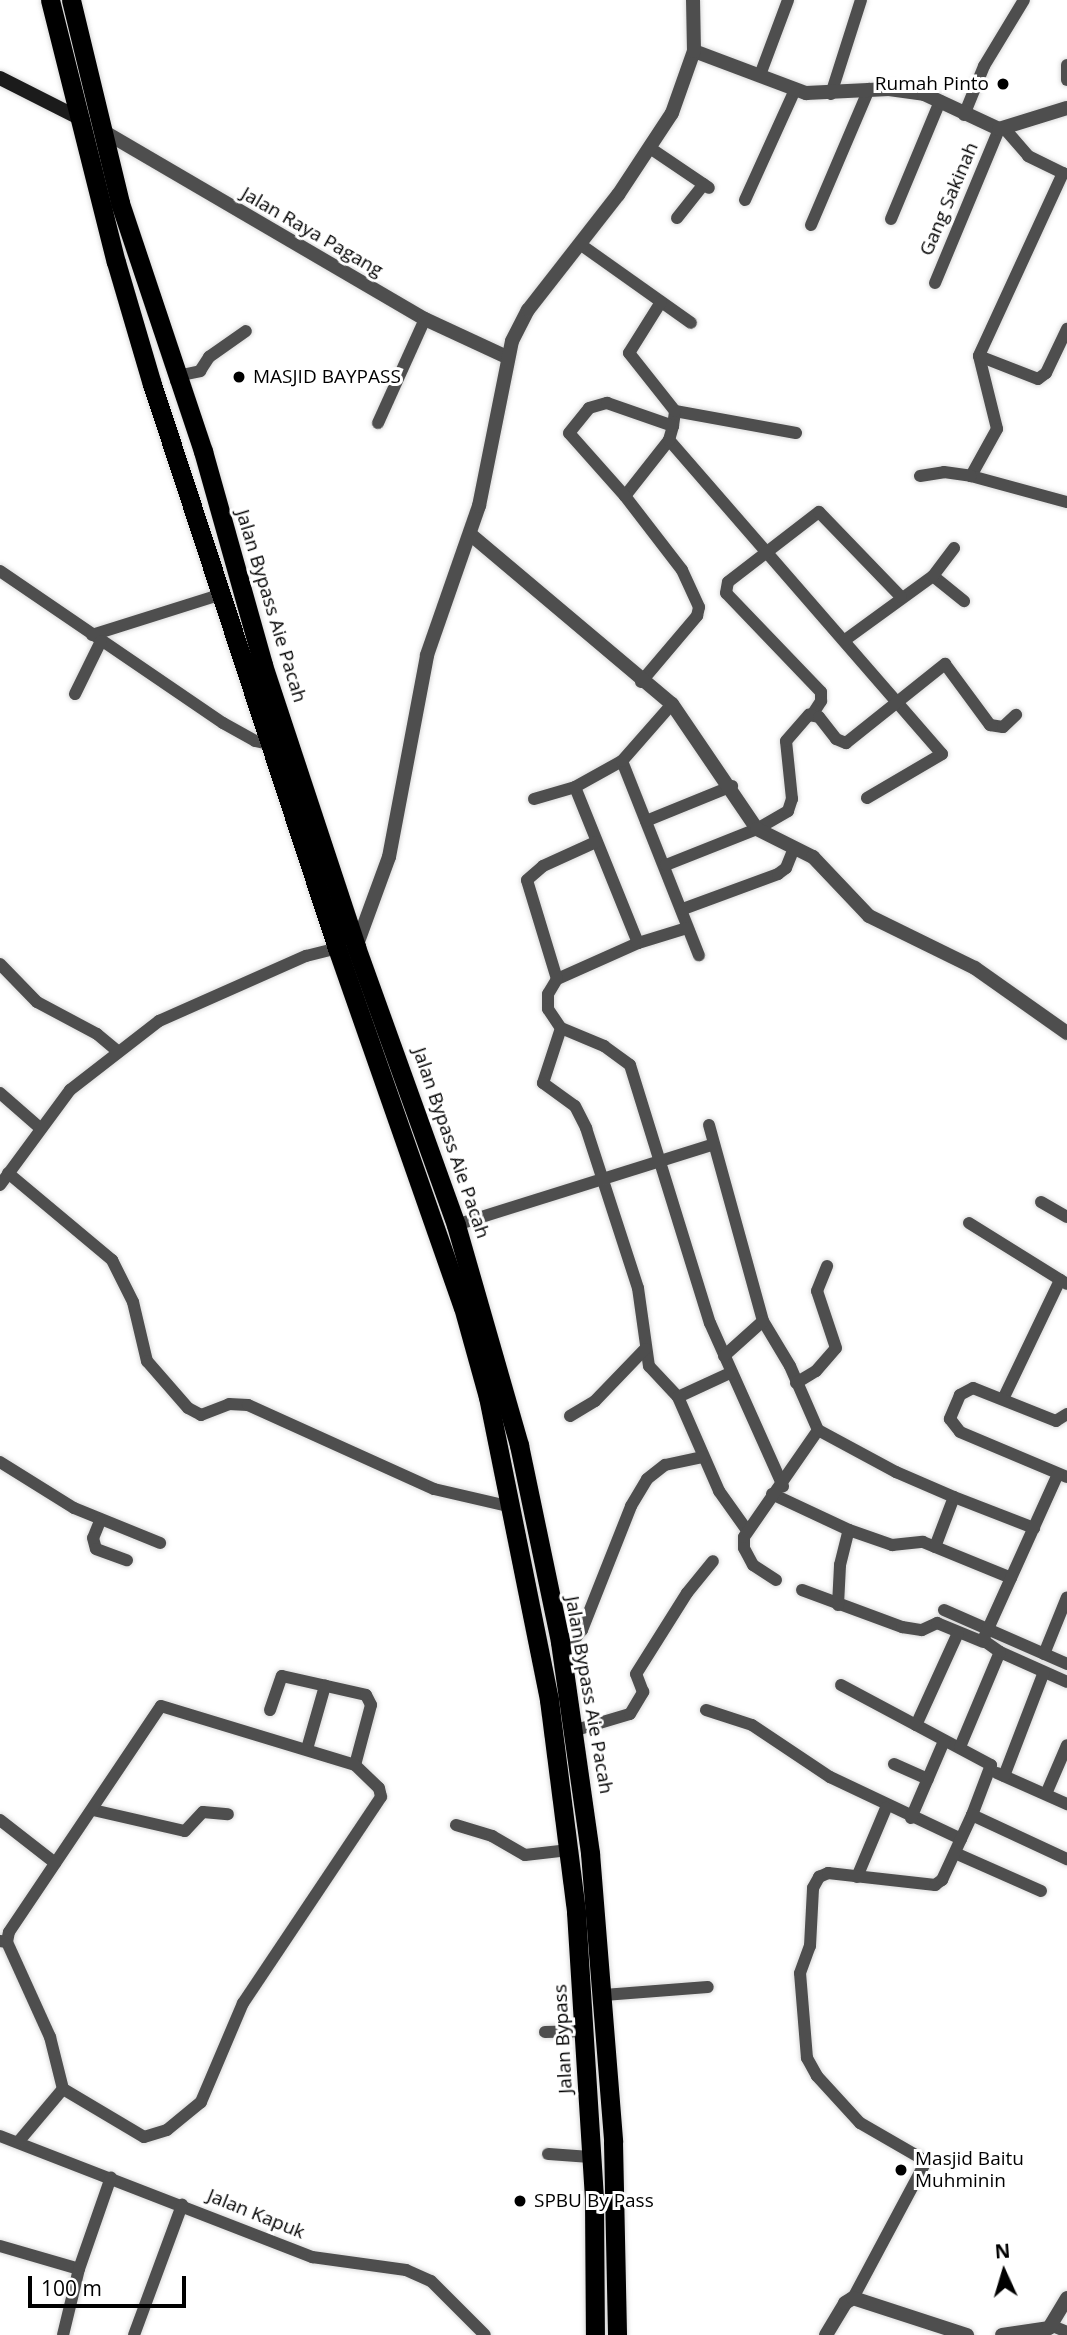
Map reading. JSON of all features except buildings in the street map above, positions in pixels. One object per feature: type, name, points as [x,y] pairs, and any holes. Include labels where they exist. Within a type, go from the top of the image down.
[{"type":"highway","points":[[51,0],[78,118],[152,384],[274,745],[347,948]]},
{"type":"highway","name":"Jalan Bypass Aie Pacah","points":[[71,0],[103,131],[176,382],[203,451],[263,666],[347,948],[456,1225],[495,1349],[560,1642],[576,1730],[604,1995],[617,2335]]},
{"type":"highway","name":"Jalan Bypass","points":[[347,948],[463,1307],[512,1507],[554,1741],[569,1850],[587,2031],[595,2335]]},
{"type":"highway","points":[[554,1741],[576,1730]]},
{"type":"main road","points":[[0,78],[103,131]]},
{"type":"street","points":[[0,1185],[39,1127],[70,1090],[159,1021],[306,956],[347,948],[388,857],[427,655],[470,534],[507,356],[528,310],[650,148],[672,113],[694,51],[693,0]]},
{"type":"street","points":[[760,75],[788,0]]},
{"type":"street","points":[[831,94],[861,0]]},
{"type":"street","points":[[964,115],[984,66],[1024,0]]},
{"type":"street","points":[[694,51],[795,90],[831,94],[869,89],[903,90],[940,101],[964,115],[1002,129],[1028,156],[1065,174],[979,356],[997,429],[971,476]]},
{"type":"street","points":[[1067,65],[1067,80]]},
{"type":"street","points":[[811,226],[869,89]]},
{"type":"street","points":[[745,200],[795,90]]},
{"type":"street","points":[[891,219],[940,101]]},
{"type":"street","points":[[1002,129],[1067,108]]},
{"type":"street","name":"Gang Sakinah","points":[[935,283],[1002,129]]},
{"type":"street","name":"Jalan Raya Pagang","points":[[103,131],[425,319],[507,356]]},
{"type":"street","points":[[650,148],[706,186],[677,218]]},
{"type":"street","points":[[579,244],[691,323]]},
{"type":"street","points":[[661,302],[629,353],[675,411],[796,433]]},
{"type":"street","points":[[378,423],[425,319]]},
{"type":"street","points":[[979,356],[1038,379],[1046,373],[1067,329]]},
{"type":"street","points":[[176,382],[177,376],[200,371],[209,357],[246,331]]},
{"type":"street","points":[[641,682],[697,616],[699,607],[682,570],[625,496],[572,439],[572,424],[589,408],[607,403],[673,426]]},
{"type":"street","points":[[625,496],[669,440],[675,411]]},
{"type":"street","points":[[669,440],[768,550],[942,754],[867,798]]},
{"type":"street","points":[[920,476],[944,472],[971,476],[1067,502]]},
{"type":"street","points":[[666,865],[757,828],[791,807],[786,741],[812,715],[821,701],[821,692],[726,593],[728,582],[819,512],[901,597]]},
{"type":"street","points":[[470,534],[641,682],[672,704],[732,786],[757,828],[813,857],[869,916],[975,968],[1067,1032]]},
{"type":"street","points":[[845,640],[933,576],[954,548]]},
{"type":"street","points":[[0,571],[230,728],[254,741],[274,745]]},
{"type":"street","points":[[933,576],[964,601]]},
{"type":"street","points":[[75,694],[97,638],[222,594]]},
{"type":"street","points":[[812,715],[846,744],[945,664],[990,725],[1003,727],[1016,715]]},
{"type":"street","points":[[534,799],[575,788],[622,761],[672,704]]},
{"type":"street","points":[[622,761],[666,865],[699,955]]},
{"type":"street","points":[[646,821],[732,786]]},
{"type":"street","points":[[575,788],[638,943]]},
{"type":"street","points":[[557,979],[527,880],[543,866],[596,842]]},
{"type":"street","points":[[683,909],[778,874],[786,868],[794,848]]},
{"type":"street","points":[[687,928],[638,943],[557,979],[548,994],[548,1009],[561,1028],[604,1046],[630,1065],[724,1356],[777,1490],[849,1530],[892,1545],[917,1541],[1012,1578]]},
{"type":"street","points":[[0,964],[37,1002],[97,1034],[117,1051]]},
{"type":"street","points":[[561,1028],[543,1083],[575,1106],[604,1178],[645,1316],[645,1349],[649,1366],[678,1397],[703,1457],[729,1509],[746,1529],[747,1557],[776,1580]]},
{"type":"street","points":[[0,1093],[39,1127]]},
{"type":"street","points":[[709,1125],[763,1321],[818,1430],[896,1472],[1034,1528]]},
{"type":"street","points":[[456,1225],[714,1144]]},
{"type":"street","points":[[8,1173],[112,1260],[133,1302],[147,1361],[188,1408],[201,1415],[229,1404],[248,1405],[434,1489],[512,1507]]},
{"type":"street","points":[[1041,1202],[1067,1217]]},
{"type":"street","points":[[969,1223],[1064,1282],[1004,1397]]},
{"type":"street","points":[[796,1384],[816,1371],[836,1348],[817,1291],[827,1266]]},
{"type":"street","points":[[724,1356],[763,1321]]},
{"type":"street","points":[[570,1416],[595,1401],[645,1349]]},
{"type":"street","points":[[678,1397],[730,1373]]},
{"type":"street","points":[[985,1636],[1034,1528],[1062,1476],[955,1429],[952,1409],[967,1390],[981,1389],[1056,1421],[1067,1414]]},
{"type":"street","points":[[746,1529],[777,1490],[818,1430]]},
{"type":"street","points":[[560,1642],[577,1636],[582,1630],[631,1506],[647,1479],[665,1465],[703,1457]]},
{"type":"street","points":[[0,1462],[100,1521],[160,1543]]},
{"type":"street","points":[[935,1547],[954,1497]]},
{"type":"street","points":[[100,1521],[93,1538],[96,1549],[127,1560]]},
{"type":"street","points":[[838,1605],[840,1565],[849,1530]]},
{"type":"street","points":[[576,1730],[630,1713],[643,1692],[636,1674],[687,1593],[713,1561]]},
{"type":"street","points":[[802,1590],[902,1627],[922,1630],[937,1623],[958,1633],[985,1636],[1067,1664]]},
{"type":"street","points":[[1044,1654],[1067,1597]]},
{"type":"street","points":[[944,1610],[985,1636],[1000,1652],[1067,1682]]},
{"type":"street","points":[[916,1725],[958,1633]]},
{"type":"street","points":[[960,1747],[1000,1652]]},
{"type":"street","points":[[1004,1776],[1044,1672]]},
{"type":"street","points":[[270,1710],[282,1676],[366,1695],[371,1701],[355,1765]]},
{"type":"street","points":[[826,2335],[845,2303],[853,2298],[924,2165],[919,2157],[860,2123],[817,2076],[807,2058],[800,1973],[810,1946],[813,1888],[819,1877],[828,1873],[935,1885],[942,1880],[955,1853],[989,1770],[989,1763],[841,1685]]},
{"type":"street","points":[[307,1749],[325,1686]]},
{"type":"street","points":[[161,1706],[307,1749],[355,1765],[379,1788],[381,1797],[243,2003],[201,2102],[167,2130],[144,2137],[63,2089],[50,2037],[4,1942],[161,1706]]},
{"type":"street","points":[[706,1710],[752,1725],[830,1777],[887,1808],[961,1839]]},
{"type":"street","points":[[911,1818],[944,1741]]},
{"type":"street","points":[[1046,1794],[1067,1745]]},
{"type":"street","points":[[894,1764],[928,1779]]},
{"type":"street","points":[[989,1770],[1067,1804]]},
{"type":"street","points":[[857,1877],[887,1808]]},
{"type":"street","points":[[93,1810],[185,1831],[203,1812],[228,1814]]},
{"type":"street","points":[[972,1815],[1067,1859]]},
{"type":"street","points":[[0,1820],[55,1863]]},
{"type":"street","points":[[456,1825],[492,1836],[526,1855],[569,1850]]},
{"type":"street","points":[[955,1853],[1041,1891]]},
{"type":"street","points":[[604,1995],[708,1987]]},
{"type":"street","points":[[545,2032],[587,2031]]},
{"type":"street","points":[[19,2141],[63,2089]]},
{"type":"street","name":"Jalan Kapuk","points":[[0,2136],[19,2141],[312,2257],[406,2270],[431,2281],[485,2335]]},
{"type":"street","points":[[548,2154],[591,2157]]},
{"type":"street","points":[[63,2335],[79,2269],[111,2177]]},
{"type":"street","points":[[134,2335],[182,2205]]},
{"type":"street","points":[[0,2246],[79,2269]]},
{"type":"street","points":[[853,2298],[967,2335]]},
{"type":"street","points":[[1050,2325],[1067,2298]]},
{"type":"street","points":[[1002,2335],[1050,2325],[1067,2332]]},
{"type":"place","name":"Rumah Pinto","points":[[1003,84]]},
{"type":"place","name":"MASJID BAYPASS","points":[[239,377]]},
{"type":"place","name":"Masjid Baitu Muhminin","points":[[901,2170]]},
{"type":"place","name":"SPBU By Pass","points":[[520,2201]]}]
